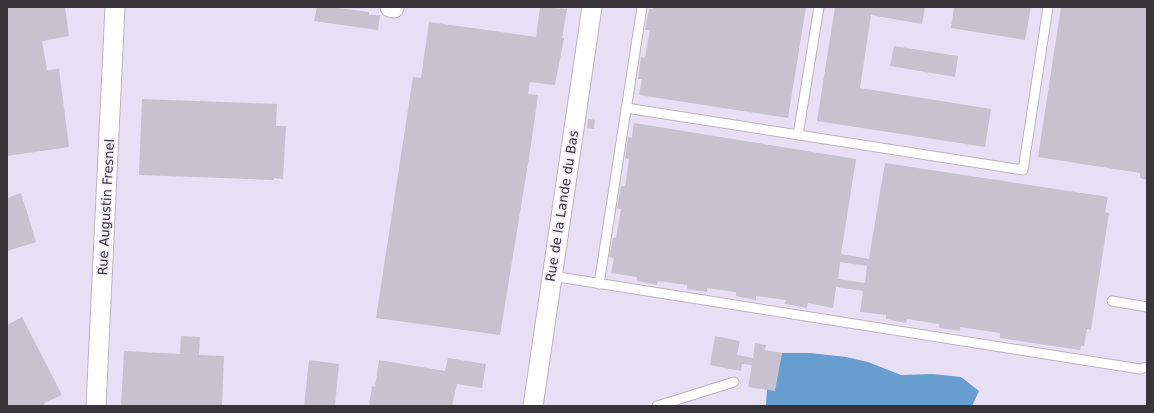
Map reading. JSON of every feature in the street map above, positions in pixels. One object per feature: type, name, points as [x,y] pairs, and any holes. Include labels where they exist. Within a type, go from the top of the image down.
[{"type":"street","name":"Rue Augustin Fresnel","points":[[96,406],[115,7]]},
{"type":"street","name":"Rue de la Lande du Bas","points":[[533,406],[592,7]]},
{"type":"lane","points":[[599,284],[642,7]]},
{"type":"lane","points":[[798,135],[819,7]]},
{"type":"lane","points":[[626,108],[1023,170],[1048,7]]},
{"type":"lane","points":[[552,276],[1140,369],[1147,367]]},
{"type":"lane","points":[[1112,301],[1147,306]]},
{"type":"lane","points":[[657,406],[734,382]]},
{"type":"shaded area","points":[[7,7],[1147,7],[1147,406],[7,406]]},
{"type":"water","points":[[782,353],[810,353],[846,357],[868,362],[901,375],[933,374],[961,377],[979,391],[972,406],[766,406],[767,390]]},
{"type":"building","points":[[7,7],[65,7],[69,36],[42,41],[47,70],[59,69],[69,147],[7,156]]},
{"type":"building","points":[[317,7],[331,7],[369,12],[369,15],[380,15],[378,30],[314,21]]},
{"type":"building","points":[[540,7],[567,9],[562,38],[564,38],[555,85],[530,82],[528,94],[538,95],[500,335],[376,318],[413,77],[421,78],[429,22],[536,37]]},
{"type":"building","points":[[654,7],[806,7],[788,118],[639,95],[642,79],[638,79],[641,57],[645,58],[650,30],[645,30],[649,9],[653,9]]},
{"type":"building","points":[[835,7],[925,7],[922,24],[871,15],[860,88],[991,109],[985,147],[817,121]]},
{"type":"building","points":[[954,7],[1031,7],[1025,40],[951,28]]},
{"type":"building","points":[[1061,7],[1147,7],[1147,180],[1140,178],[1140,173],[1038,157]]},
{"type":"building","points":[[894,46],[958,56],[955,77],[890,66]]},
{"type":"building","points":[[142,99],[277,104],[276,126],[286,126],[283,179],[274,178],[274,180],[139,175]]},
{"type":"building","points":[[588,119],[595,120],[594,129],[587,128]]},
{"type":"building","points":[[634,123],[856,159],[841,254],[869,259],[885,163],[1108,197],[1105,212],[1109,213],[1091,330],[1087,329],[1084,346],[1081,346],[1080,350],[1000,338],[1000,333],[960,327],[960,331],[939,328],[939,324],[907,319],[906,323],[886,319],[886,315],[860,312],[863,291],[836,287],[833,308],[808,303],[807,308],[785,304],[786,300],[756,296],[756,300],[736,296],[736,292],[707,288],[707,292],[687,289],[687,285],[658,281],[657,285],[637,281],[637,277],[611,273],[614,258],[609,257],[613,238],[616,238],[621,209],[617,208],[621,186],[625,186],[629,159],[625,158],[628,137],[632,138]],"holes":[[[840,262],[867,266],[865,283],[838,279]]]},
{"type":"building","points":[[21,193],[36,242],[7,251],[7,198]]},
{"type":"building","points":[[22,317],[62,395],[44,403],[45,406],[7,406],[7,325]]},
{"type":"building","points":[[181,336],[200,337],[199,355],[224,356],[222,406],[121,406],[124,351],[180,354]]},
{"type":"building","points":[[715,336],[740,341],[737,355],[753,358],[755,343],[766,345],[765,350],[782,353],[775,391],[748,387],[752,365],[742,364],[741,371],[710,365]]},
{"type":"building","points":[[448,358],[486,364],[482,388],[457,384],[452,406],[369,406],[372,386],[375,387],[379,360],[445,371]]},
{"type":"building","points":[[309,360],[339,364],[335,406],[304,406]]}]
